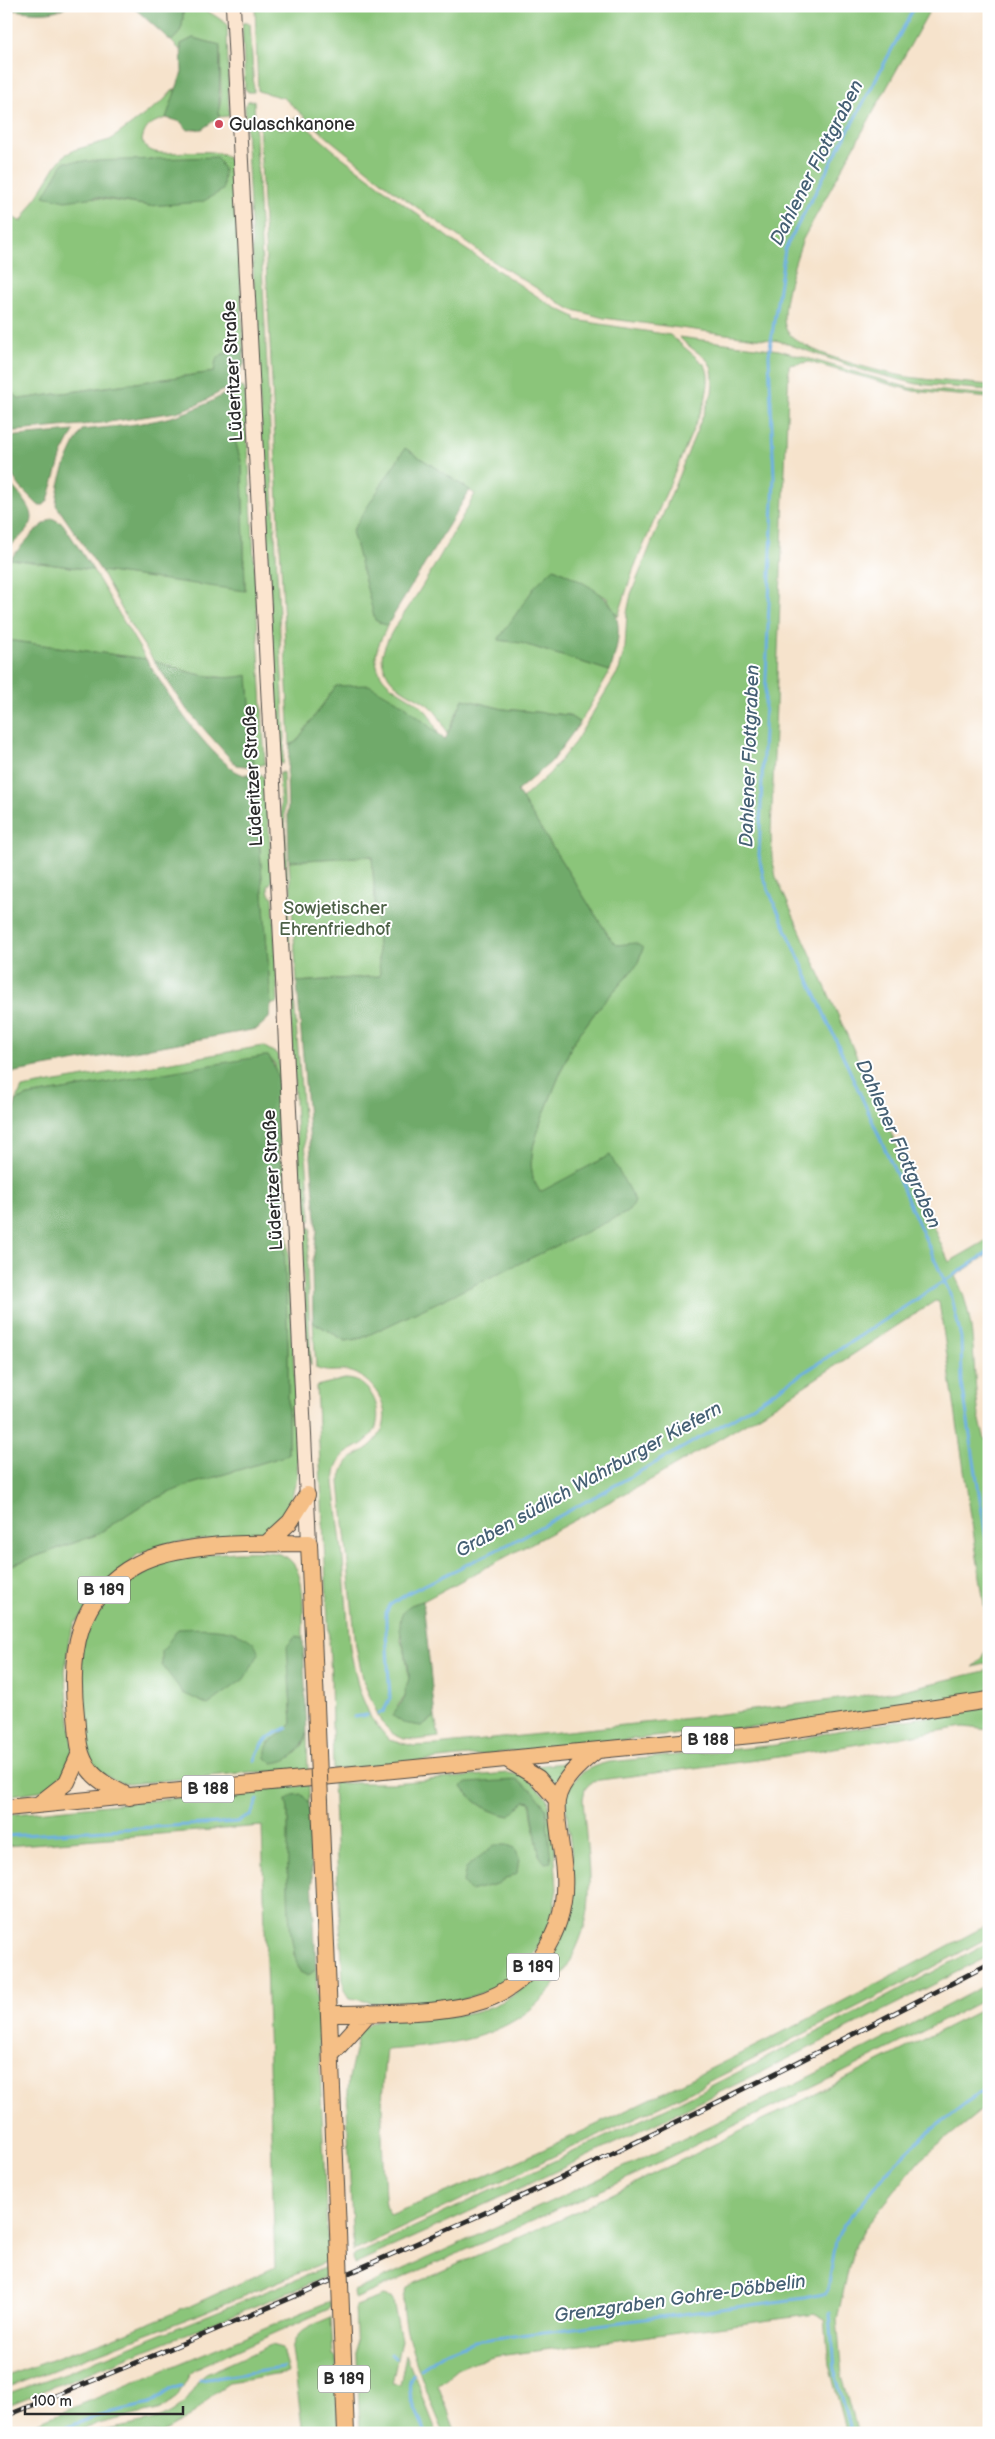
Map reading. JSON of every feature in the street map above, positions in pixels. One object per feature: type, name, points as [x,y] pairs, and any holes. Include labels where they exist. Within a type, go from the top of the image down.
[{"type":"main road","name":"Lüderitzer Straße","points":[[233,6],[309,1543]]},
{"type":"main road","points":[[266,1544],[290,1522],[307,1495]]},
{"type":"main road","name":"B 189","points":[[130,1797],[97,1778],[80,1753],[73,1687],[74,1654],[82,1624],[103,1591],[132,1566],[165,1552],[193,1548],[309,1543],[346,2433]]},
{"type":"main road","name":"B 188","points":[[130,1797],[800,1730],[989,1700]]},
{"type":"main road","points":[[508,1760],[538,1778],[557,1800],[573,1772],[596,1751]]},
{"type":"main road","name":"B 189","points":[[36,1806],[67,1782],[74,1771],[80,1753]]},
{"type":"main road","points":[[6,1808],[130,1797]]},
{"type":"main road","name":"B 189","points":[[329,2014],[456,2008],[474,2004],[502,1992],[533,1967],[555,1933],[564,1896],[564,1872],[557,1800]]},
{"type":"main road","points":[[330,2055],[369,2013]]},
{"type":"green space","points":[[6,6],[67,6],[54,11],[38,12],[8,9]]},
{"type":"green space","points":[[132,6],[183,6],[181,30],[171,41]]},
{"type":"green space","points":[[183,6],[190,6],[211,13],[227,24],[229,116],[219,117],[221,95],[220,45],[193,38],[181,44],[180,50],[171,41],[181,30]]},
{"type":"green space","points":[[255,6],[932,6],[803,239],[789,284],[784,320],[786,329],[793,338],[806,346],[841,360],[908,377],[989,385],[989,390],[917,384],[865,371],[779,341],[604,318],[570,309],[493,261],[394,191],[328,138],[284,98],[258,91]]},
{"type":"green space","points":[[242,23],[250,23],[254,92],[248,92],[245,89]]},
{"type":"green space","points":[[193,38],[220,45],[219,117],[202,129],[187,130],[181,122],[166,118],[182,72],[181,44]]},
{"type":"green space","points":[[175,88],[174,99],[166,118],[153,123],[143,135],[142,140],[147,148],[159,153],[215,152],[224,155],[233,165],[244,350],[223,354],[216,360],[214,372],[20,399],[6,389],[6,213],[21,222],[57,164],[65,155],[74,150],[110,140],[163,101]],"holes":[[[151,158],[150,206],[89,197]]]},
{"type":"green space","points":[[254,100],[285,738],[283,763],[281,764],[278,762],[245,106],[248,101]]},
{"type":"green space","points":[[295,117],[338,154],[450,239],[552,306],[575,317],[575,320],[670,335],[705,365],[708,379],[705,402],[633,570],[618,617],[607,598],[554,568],[498,640],[521,643],[610,671],[580,723],[568,715],[503,709],[463,699],[447,734],[442,721],[428,705],[396,685],[389,677],[382,658],[389,637],[416,596],[475,494],[406,449],[375,620],[387,626],[378,647],[376,660],[382,677],[426,711],[439,735],[404,705],[336,686],[296,742],[290,745],[259,121],[281,129],[288,127]]},
{"type":"green space","points":[[217,157],[224,170],[223,190],[202,202],[150,206],[96,197],[65,201],[44,196],[64,162]]},
{"type":"green space","points":[[679,337],[779,350],[910,388],[989,395],[989,398],[913,391],[809,362],[789,365],[771,834],[772,857],[776,877],[949,1262],[989,1239],[989,1254],[955,1276],[964,1296],[969,1316],[980,1418],[985,1439],[989,1439],[989,1663],[973,1667],[982,1658],[987,1648],[987,1624],[939,1302],[935,1301],[766,1411],[654,1478],[423,1601],[412,1604],[405,1611],[400,1639],[405,1651],[409,1678],[405,1697],[397,1706],[420,1726],[435,1717],[439,1737],[416,1740],[404,1739],[393,1734],[381,1722],[364,1683],[356,1646],[340,1482],[346,1464],[354,1456],[369,1447],[381,1432],[385,1413],[378,1395],[357,1374],[347,1371],[326,1371],[316,1368],[313,1322],[346,1341],[362,1338],[630,1210],[539,1192],[533,1179],[531,1165],[533,1147],[541,1121],[572,1044],[597,1010],[637,965],[643,948],[617,945],[610,938],[522,799],[550,773],[575,742],[619,670],[625,648],[627,613],[631,594],[712,393],[713,380],[710,364]]},
{"type":"green space","points":[[244,350],[244,364],[234,384],[199,404],[176,412],[102,423],[6,432],[6,389],[20,399],[214,372],[216,360],[223,354]]},
{"type":"green space","points":[[243,387],[245,391],[265,764],[254,767],[248,676],[234,679],[196,674],[154,661],[131,626],[101,571],[245,590],[242,465],[236,444],[233,403],[226,393]]},
{"type":"green space","points":[[226,393],[233,403],[236,444],[242,465],[245,591],[101,571],[56,505],[59,485],[65,466],[82,430],[139,424],[173,416],[191,411]]},
{"type":"green space","points":[[74,431],[62,454],[48,500],[44,505],[38,505],[21,488],[6,467],[6,437]]},
{"type":"green space","points":[[405,448],[470,490],[387,626],[375,620],[352,531]]},
{"type":"green space","points":[[6,479],[24,499],[31,511],[32,517],[26,531],[6,550]]},
{"type":"green space","points":[[52,518],[63,524],[93,570],[10,559],[35,531]]},
{"type":"green space","points":[[10,559],[93,570],[146,659],[6,640],[6,563]]},
{"type":"green space","points":[[554,568],[589,586],[602,595],[611,605],[616,617],[618,631],[616,649],[610,671],[521,643],[498,640],[536,585]]},
{"type":"green space","points":[[6,640],[146,659],[184,717],[206,744],[234,770],[255,780],[271,1005],[269,1018],[257,1029],[10,1073],[6,1065]]},
{"type":"green space","points":[[154,661],[188,672],[212,677],[224,678],[248,675],[254,767],[236,765],[187,710]]},
{"type":"green space","points":[[369,685],[404,705],[445,740],[463,699],[503,709],[568,715],[580,723],[551,762],[517,791],[610,938],[617,945],[635,943],[643,948],[637,965],[597,1010],[572,1044],[541,1121],[533,1147],[531,1165],[533,1179],[540,1192],[610,1155],[635,1201],[626,1213],[362,1338],[346,1341],[313,1322],[312,1268],[317,1231],[297,982],[380,976],[372,856],[289,861],[287,774],[290,745],[296,742],[336,686]]},
{"type":"green space","points":[[283,772],[290,951],[288,951],[279,774]]},
{"type":"green space","points":[[245,774],[261,774],[266,780],[272,881],[268,886],[269,894],[273,897],[278,1002],[271,1005],[255,780]]},
{"type":"green space","name":"Sowjetischer Ehrenfriedhof","points":[[372,856],[380,976],[297,982],[289,861]]},
{"type":"green space","points":[[291,957],[311,1220],[304,1222],[301,1220],[288,958]]},
{"type":"green space","points":[[263,1046],[277,1054],[281,1071],[285,1142],[278,1148],[279,1132],[275,1064],[268,1056],[28,1096],[16,1101],[22,1088]]},
{"type":"green space","points":[[268,1056],[274,1066],[278,1079],[279,1093],[279,1152],[288,1345],[288,1455],[185,1486],[145,1503],[96,1535],[6,1567],[6,1119],[12,1118],[16,1101],[28,1096]]},
{"type":"green space","points":[[279,1156],[284,1164],[298,1454],[297,1477],[287,1515],[266,1535],[183,1541],[165,1544],[137,1555],[75,1623],[69,1639],[65,1671],[73,1750],[64,1776],[45,1790],[6,1796],[6,1567],[96,1535],[145,1503],[185,1486],[288,1455],[288,1345]]},
{"type":"green space","points":[[305,1227],[311,1228],[307,1267],[311,1366],[307,1356],[301,1232]]},
{"type":"green space","points":[[345,1379],[358,1382],[368,1390],[373,1397],[378,1413],[378,1419],[371,1436],[340,1460],[336,1468],[334,1483],[343,1559],[350,1649],[359,1690],[371,1718],[389,1740],[414,1746],[436,1745],[690,1718],[903,1690],[989,1670],[989,1694],[809,1721],[333,1770],[331,1678],[316,1386]]},
{"type":"green space","points":[[236,1552],[277,1553],[291,1561],[297,1569],[302,1592],[303,1639],[300,1638],[290,1690],[292,1723],[287,1730],[268,1743],[294,1755],[303,1745],[307,1734],[308,1772],[250,1772],[129,1784],[107,1776],[96,1767],[91,1758],[87,1745],[82,1710],[82,1648],[87,1630],[96,1612],[114,1589],[134,1574],[147,1568],[190,1556]]},
{"type":"green space","points":[[423,1601],[435,1717],[421,1726],[403,1723],[393,1716],[405,1697],[405,1689],[409,1678],[400,1622],[403,1613],[410,1606]]},
{"type":"green space","points":[[178,1629],[226,1630],[244,1636],[255,1645],[259,1654],[244,1679],[208,1705],[183,1693],[162,1665],[162,1651]]},
{"type":"green space","points":[[296,1636],[303,1639],[307,1734],[302,1746],[294,1754],[289,1758],[272,1763],[266,1758],[268,1746],[292,1723],[287,1646]]},
{"type":"green space","points":[[989,1707],[989,1730],[964,1727],[772,1758],[592,1781],[585,1789],[583,1799],[589,1884],[587,1918],[573,1956],[565,1970],[548,1992],[530,2010],[509,2023],[487,2033],[439,2045],[386,2050],[382,2097],[382,2129],[385,2196],[389,2215],[489,2174],[652,2098],[737,2056],[989,1924],[989,1937],[904,1983],[675,2099],[353,2251],[347,2107],[349,2078],[357,2042],[354,2035],[371,2022],[378,2020],[449,2016],[494,2006],[513,1996],[529,1983],[543,1967],[555,1950],[564,1930],[570,1909],[573,1877],[566,1797],[577,1777],[588,1769],[610,1762],[776,1745],[831,1732]]},
{"type":"green space","points":[[573,1762],[555,1782],[535,1766]]},
{"type":"green space","points":[[508,1773],[525,1776],[547,1798],[553,1830],[557,1889],[550,1927],[530,1960],[510,1978],[490,1990],[461,2000],[375,2003],[349,1998],[344,1990],[333,1783],[393,1783]],"holes":[[[462,1787],[542,1802],[539,1855],[531,1802],[525,1801],[510,1816],[483,1806]]]},
{"type":"green space","points":[[517,1780],[534,1791],[546,1809],[551,1862],[545,1863],[540,1856],[531,1802],[525,1801],[510,1816],[483,1806],[462,1787],[468,1783]]},
{"type":"green space","points":[[309,1785],[309,1802],[301,1794],[286,1800],[288,1809],[289,1894],[294,1955],[308,1976],[316,1969],[328,2261],[195,2316],[6,2388],[6,2376],[110,2339],[188,2307],[275,2267],[262,1826],[6,1846],[6,1815]]},
{"type":"green space","points":[[301,1794],[309,1802],[316,1969],[308,1976],[300,1972],[295,1954],[291,1935],[288,1892],[288,1809],[286,1800],[293,1795]]},
{"type":"green space","points":[[494,1845],[507,1845],[515,1848],[519,1858],[517,1873],[497,1884],[470,1891],[463,1882],[466,1868]]},
{"type":"green space","points":[[989,1942],[989,1956],[832,2037],[594,2153],[354,2264],[353,2256],[683,2100],[875,2003]]},
{"type":"green space","points":[[989,1983],[989,1997],[834,2077],[622,2181],[355,2299],[354,2291],[674,2143],[833,2065]]},
{"type":"green space","points":[[989,2006],[989,2104],[920,2160],[864,2229],[853,2250],[837,2319],[842,2376],[858,2433],[847,2433],[829,2365],[825,2319],[816,2314],[498,2356],[476,2361],[457,2369],[438,2385],[456,2433],[444,2433],[414,2357],[408,2335],[404,2314],[404,2297],[409,2286],[571,2214],[776,2114]]},
{"type":"green space","points":[[329,2266],[329,2275],[307,2285],[6,2406],[6,2394],[68,2372]]},
{"type":"green space","points":[[383,2296],[391,2298],[393,2301],[401,2340],[392,2384],[400,2385],[406,2354],[437,2433],[360,2433],[355,2306]]},
{"type":"green space","points":[[330,2301],[331,2308],[199,2367],[190,2374],[177,2397],[161,2409],[102,2423],[71,2433],[12,2433]]},
{"type":"green space","points":[[331,2317],[333,2356],[336,2357],[339,2433],[303,2433],[292,2349],[298,2336],[306,2328]]},
{"type":"green space","points":[[271,2345],[282,2348],[288,2373],[229,2383],[214,2393],[192,2416],[161,2433],[96,2433],[151,2421],[171,2412],[184,2402],[206,2374]]},
{"type":"waterway","name":"Dahlener Flottgraben","points":[[915,6],[785,249],[769,355],[774,477],[759,855],[763,876],[772,898],[952,1298],[961,1338],[962,1383],[989,1557]]},
{"type":"waterway","name":"Graben südlich Wahrburger Kiefern","points":[[379,1713],[384,1711],[390,1698],[386,1631],[386,1613],[390,1605],[410,1592],[511,1543],[737,1416],[989,1252]]},
{"type":"waterway","name":"Graben südlich Wahrburger Kiefern","points":[[354,1717],[367,1715]]},
{"type":"waterway","name":"Graben südlich Wahrburger Kiefern","points":[[255,1761],[266,1740],[287,1728]]},
{"type":"waterway","name":"Graben südlich Wahrburger Kiefern","points":[[6,1836],[237,1822],[250,1816],[258,1800]]},
{"type":"waterway","name":"Grenzgraben Gohre-Döbbelin","points":[[421,2369],[446,2352],[474,2341],[805,2298],[823,2294],[828,2290],[836,2240],[844,2225],[890,2168],[920,2139],[989,2085]]},
{"type":"waterway","points":[[830,2312],[834,2369],[852,2433]]},
{"type":"waterway","points":[[391,2354],[395,2358]]},
{"type":"waterway","points":[[200,2380],[283,2368]]},
{"type":"waterway","name":"Grenzgraben Gohre-Döbbelin","points":[[413,2374],[410,2380],[411,2395],[416,2412],[426,2433]]},
{"type":"waterway","points":[[53,2433],[99,2415],[150,2404],[173,2388],[181,2386]]},
{"type":"railway","points":[[6,2416],[285,2300],[561,2178],[776,2073],[989,1964]]},
{"type":"place","name":"Gulaschkanone","points":[[219,124]]}]
